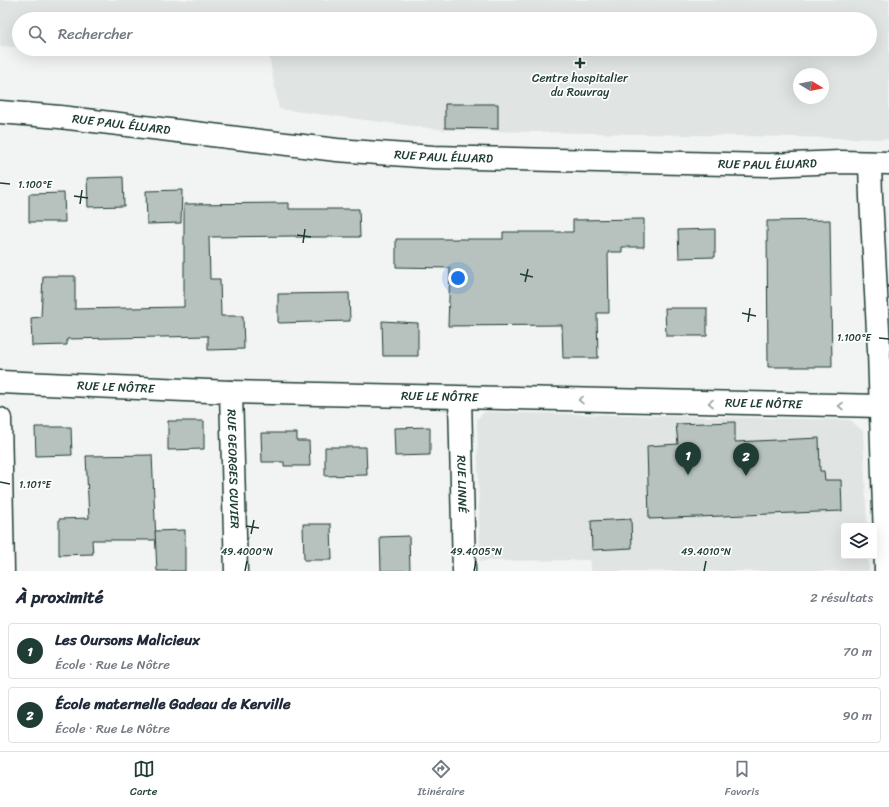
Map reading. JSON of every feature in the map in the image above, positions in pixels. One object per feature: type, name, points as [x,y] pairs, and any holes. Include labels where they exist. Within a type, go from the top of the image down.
[{"type":"street","name":"RUE PAUL ÉLUARD","points":[[0,112],[60,117],[337,150],[433,157],[768,165],[840,162],[880,163]]},
{"type":"street","points":[[880,163],[871,197],[884,350],[880,406],[887,533],[886,571]]},
{"type":"street","name":"RUE LE NÔTRE","points":[[0,382],[231,392],[880,406]]},
{"type":"street","name":"RUE GEORGES CUVIER","points":[[231,392],[236,571]]},
{"type":"street","name":"RUE LINNÉ","points":[[460,398],[464,571]]},
{"type":"street","points":[[0,419],[3,571]]},
{"type":"shaded area","name":"Centre hospitalier du Rouvray","points":[[0,0],[889,0],[889,139],[445,130],[279,109],[269,56],[877,56],[877,12],[12,12],[12,47],[0,46]]},
{"type":"shaded area","points":[[485,412],[850,420],[863,431],[867,523],[841,523],[841,559],[868,559],[869,571],[591,571],[590,560],[480,561],[477,419]]},
{"type":"building","points":[[445,104],[498,104],[498,129],[445,128]]},
{"type":"building","points":[[123,177],[124,206],[88,207],[87,178]]},
{"type":"building","points":[[182,190],[181,223],[147,224],[146,191]]},
{"type":"building","points":[[64,193],[65,222],[29,222],[29,194]]},
{"type":"building","points":[[289,203],[289,209],[359,209],[360,237],[209,237],[210,279],[220,279],[221,316],[243,316],[244,349],[208,350],[208,336],[67,339],[67,345],[32,346],[31,318],[41,317],[43,276],[75,276],[75,309],[184,307],[184,204]]},
{"type":"building","points":[[644,219],[644,247],[622,247],[622,252],[608,252],[609,313],[597,313],[598,358],[563,358],[562,325],[448,326],[450,268],[396,267],[396,239],[503,239],[503,232],[573,232],[573,220]]},
{"type":"building","points":[[830,220],[832,367],[768,367],[767,221]]},
{"type":"building","points":[[715,229],[715,257],[679,258],[678,230]]},
{"type":"building","points":[[349,293],[350,321],[278,323],[278,294]]},
{"type":"building","points":[[665,308],[707,308],[707,336],[666,336]]},
{"type":"building","points":[[382,321],[418,323],[418,356],[383,356]]},
{"type":"building","points":[[168,421],[204,421],[204,449],[168,450]]},
{"type":"building","points":[[735,422],[735,442],[819,438],[820,471],[824,471],[825,480],[841,480],[842,511],[649,519],[647,446],[678,444],[676,424]]},
{"type":"building","points":[[35,427],[71,427],[72,455],[36,456]]},
{"type":"building","points":[[430,427],[430,455],[395,456],[394,428]]},
{"type":"building","points":[[261,433],[297,433],[297,441],[309,441],[310,466],[284,466],[284,462],[262,462]]},
{"type":"building","points":[[325,447],[366,447],[367,475],[325,476]]},
{"type":"building","points":[[152,455],[156,540],[92,540],[93,554],[59,555],[59,519],[89,518],[86,456]]},
{"type":"building","points":[[631,519],[632,548],[592,550],[591,521]]},
{"type":"building","points":[[303,524],[331,524],[332,560],[304,560]]},
{"type":"building","points":[[185,530],[185,571],[157,571],[155,531]]},
{"type":"building","points":[[409,536],[410,571],[381,571],[380,537]]},
{"type":"place","name":"Centre hospitalier du Rouvray","points":[[580,63]]},
{"type":"place","name":"Les Oursons Malicieux","points":[[688,475]]},
{"type":"place","name":"École maternelle Gadeau de Kerville","points":[[746,476]]}]
